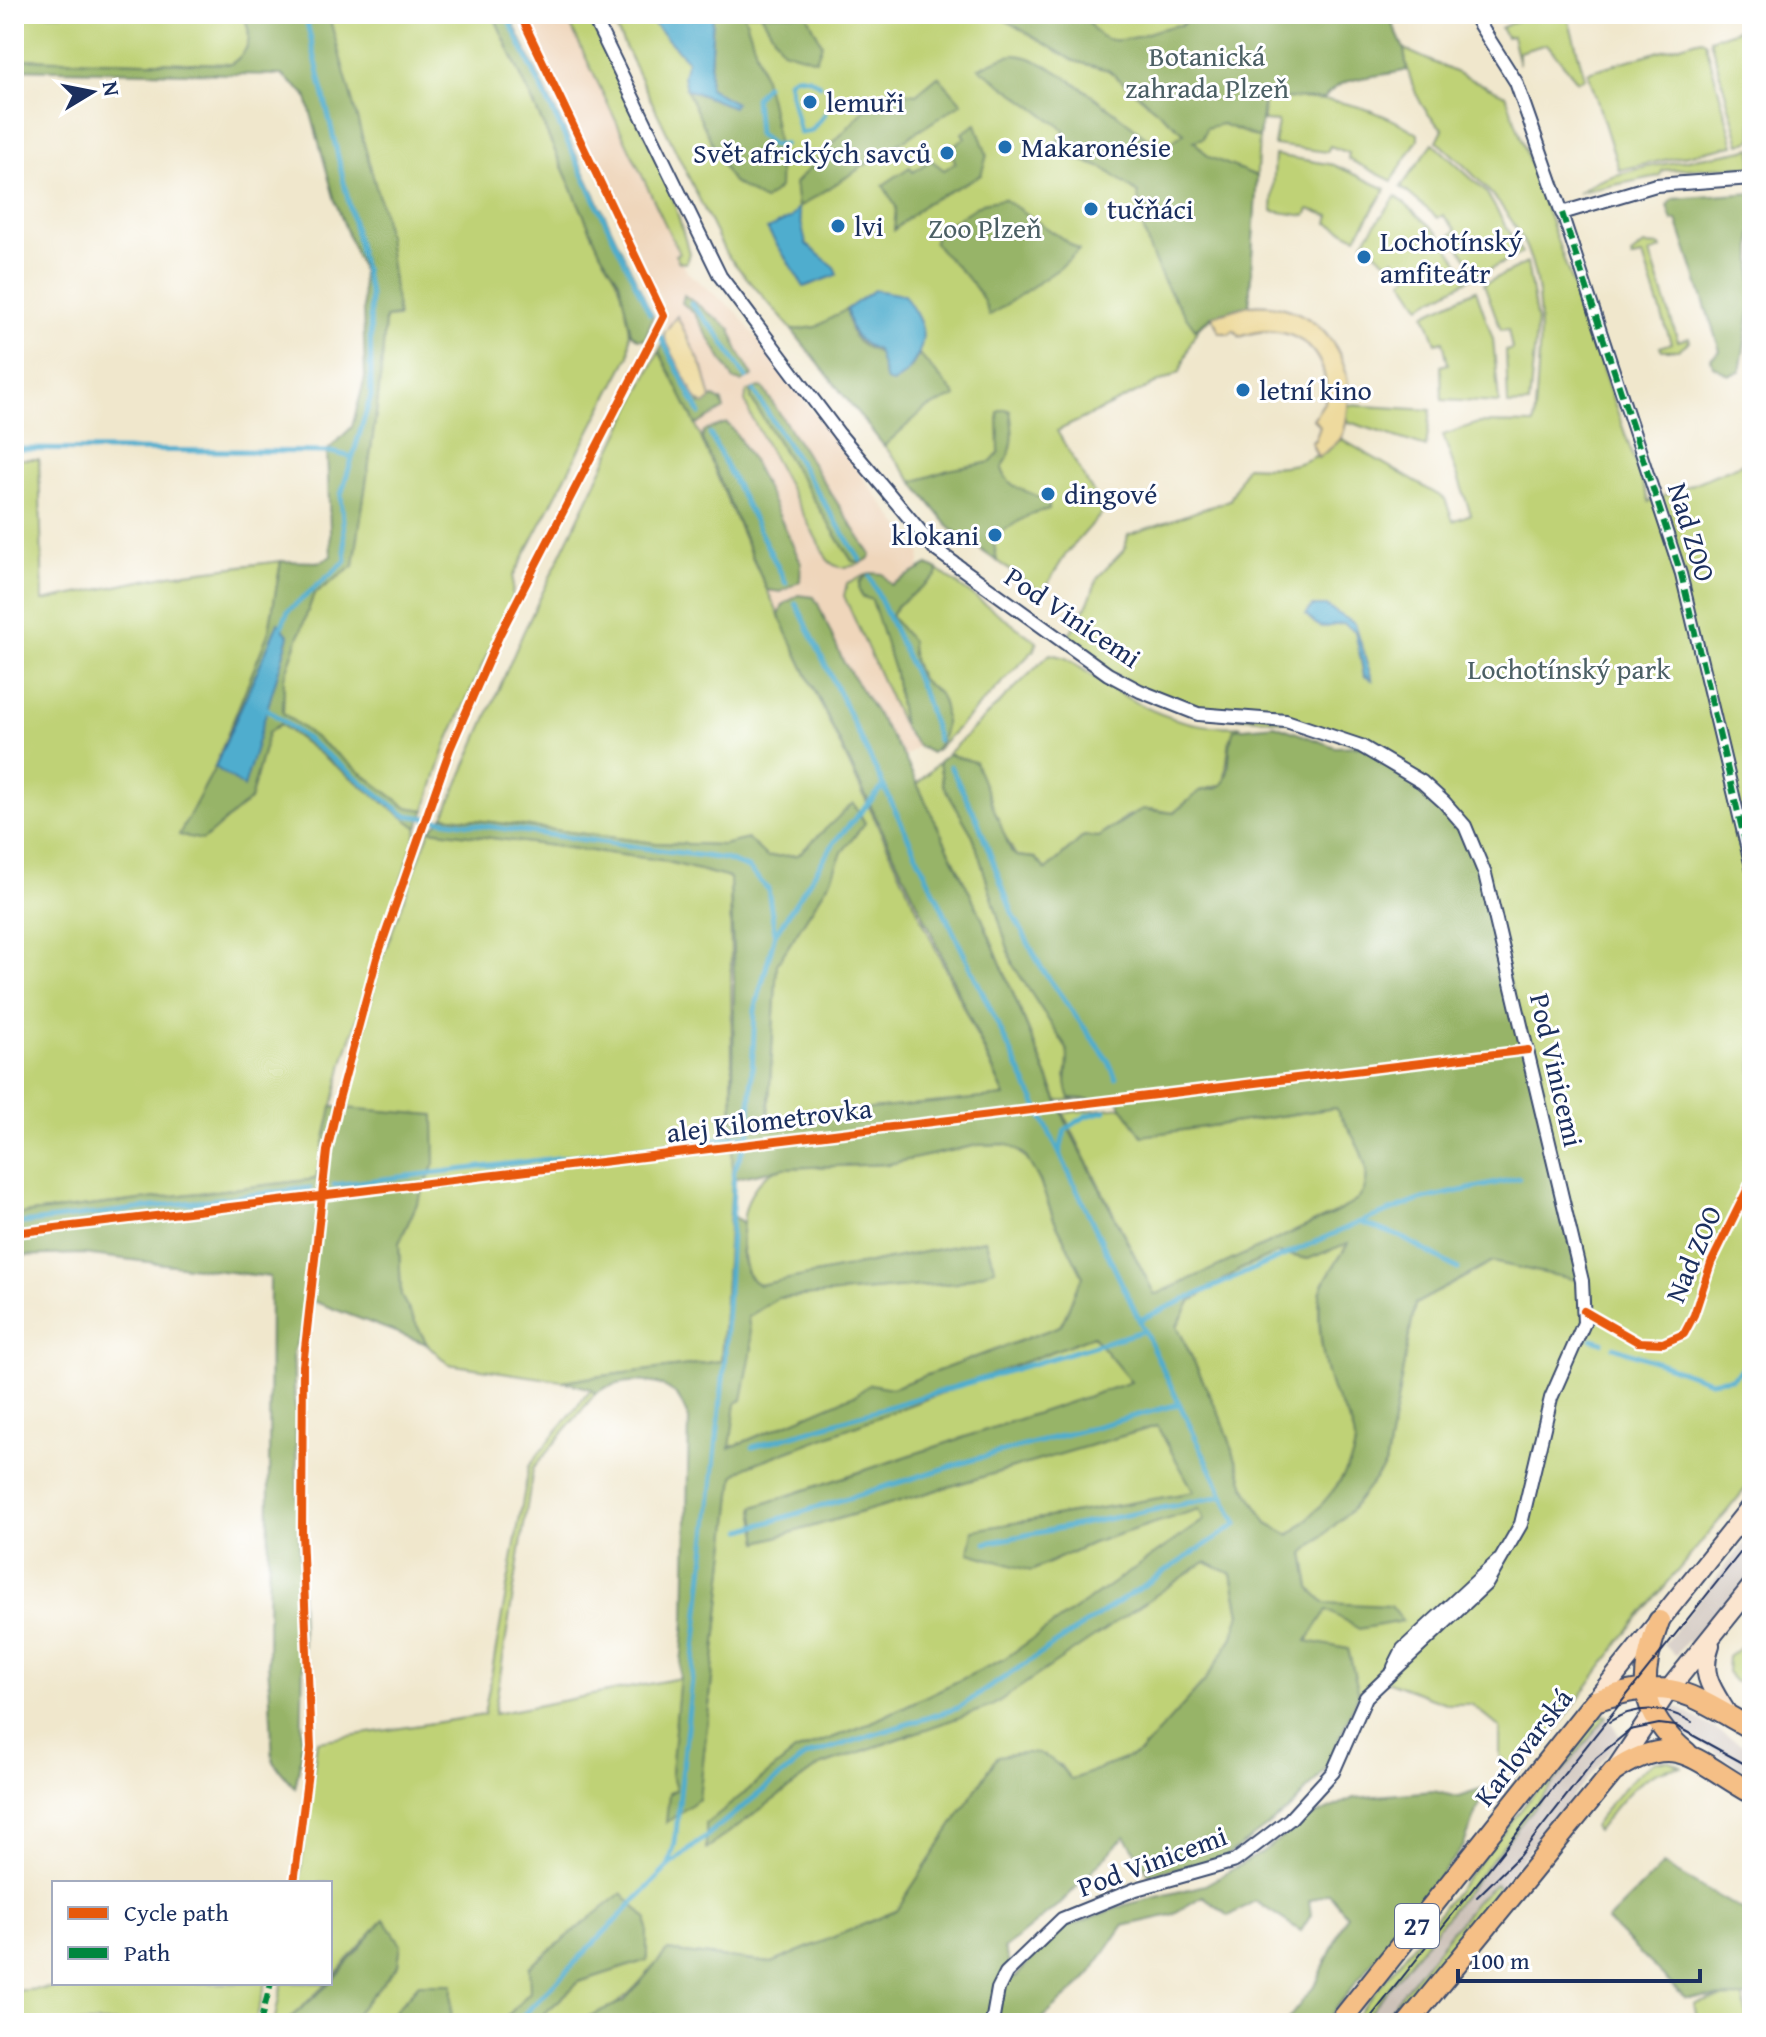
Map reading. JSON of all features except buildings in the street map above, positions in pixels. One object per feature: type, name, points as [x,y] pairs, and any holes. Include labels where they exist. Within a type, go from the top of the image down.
[{"type":"main road","name":"Karlovarská","points":[[1339,2023],[1752,1505]]},
{"type":"main road","points":[[1648,1724],[1670,1688],[1752,1586]]},
{"type":"main road","points":[[1648,1724],[1645,1688],[1647,1662],[1659,1621]]},
{"type":"main road","points":[[1718,1628],[1704,1668],[1706,1679],[1728,1715]]},
{"type":"main road","points":[[1595,1701],[1645,1688],[1670,1688],[1752,1729]]},
{"type":"main road","points":[[1648,1724],[1699,1763]]},
{"type":"main road","name":"27","points":[[1408,2023],[1613,1772],[1648,1724]]},
{"type":"main road","points":[[1613,1772],[1642,1754],[1658,1749],[1677,1751],[1752,1793]]},
{"type":"street","name":"Pod Vinicemi","points":[[592,14],[720,276],[839,434],[936,550],[1086,659],[1129,685],[1198,714],[1286,721],[1361,746],[1422,782],[1465,826],[1485,874],[1583,1296],[1584,1323],[1551,1398],[1521,1524],[1472,1601],[1411,1658],[1392,1670],[1356,1714],[1333,1772],[1290,1819],[1235,1861],[1136,1889],[1062,1919],[1006,1973],[998,1989],[992,2023]]},
{"type":"street","name":"Nad ZOO","points":[[1473,14],[1516,82],[1681,574],[1752,871]]},
{"type":"street","points":[[1562,213],[1656,185],[1752,178]]},
{"type":"shaded area","points":[[525,14],[565,14],[687,272],[737,312],[921,554],[919,569],[893,585],[932,735],[904,757],[520,639],[659,351],[666,326],[662,303]]},
{"type":"shaded area","points":[[1752,1533],[1752,1572],[1694,1645],[1687,1640],[1676,1655],[1663,1645]]},
{"type":"shaded area","points":[[1672,1704],[1752,1750],[1752,1774],[1659,1720]]},
{"type":"shaded area","points":[[1607,1716],[1621,1738],[1499,1887],[1494,1884],[1475,1901],[1379,2023],[1361,2023]]},
{"type":"green space","points":[[14,14],[243,14],[249,36],[243,54],[231,64],[14,59]]},
{"type":"green space","points":[[243,14],[329,16],[384,216],[398,316],[385,318],[376,411],[354,566],[314,594],[284,678],[283,713],[406,807],[425,810],[418,828],[280,724],[268,733],[250,800],[203,840],[179,835],[213,771],[269,631],[281,561],[321,562],[331,556],[327,451],[352,427],[365,378],[362,271],[335,201],[306,95],[282,75],[14,69],[14,59],[231,64],[243,54],[248,42]]},
{"type":"green space","points":[[327,14],[493,14],[601,253],[616,277],[630,328],[629,356],[513,577],[512,600],[447,743],[425,810],[406,807],[283,714],[284,678],[314,594],[354,566],[376,411],[385,318],[398,317]]},
{"type":"green space","points":[[493,14],[509,14],[653,316],[645,339],[638,339],[631,333],[619,281],[601,253]]},
{"type":"green space","points":[[565,14],[587,14],[667,178],[689,253],[686,263],[679,262],[675,255],[679,253]]},
{"type":"green space","points":[[609,14],[1388,14],[1404,49],[1506,95],[1649,502],[1746,462],[1752,535],[1752,1481],[1630,1628],[1555,1731],[1515,1776],[1500,1756],[1500,1728],[1471,1704],[1448,1704],[1383,1680],[1366,1697],[1359,1694],[1348,1649],[1306,1642],[1325,1603],[1310,1588],[1304,1553],[1350,1511],[1385,1466],[1415,1304],[1492,1262],[1581,1280],[1361,746],[1286,721],[1198,714],[1140,691],[1064,643],[1088,603],[1098,577],[1125,549],[1128,535],[1230,500],[1246,466],[1296,464],[1318,455],[1341,439],[1445,499],[1453,521],[1471,514],[1443,435],[1478,423],[1534,424],[1540,334],[1538,298],[1533,266],[1521,237],[1502,207],[1475,176],[1437,141],[1443,129],[1427,112],[1416,93],[1403,49],[1262,88],[1249,305],[1209,319],[1202,325],[1191,342],[1180,372],[1057,431],[1104,511],[1066,554],[1042,593],[950,528],[787,324],[726,254]]},
{"type":"green space","points":[[713,14],[744,14],[764,78],[777,143],[779,188],[764,201],[733,182],[726,172],[686,89],[733,107],[734,103],[709,88]]},
{"type":"green space","points":[[761,14],[807,14],[822,44],[816,60],[782,50]]},
{"type":"green space","name":"Botanická zahrada Plzeň","points":[[995,14],[1085,14],[1093,29],[1103,37],[1115,40],[1182,25],[1192,14],[1388,14],[1404,49],[1407,70],[1351,81],[1331,91],[1324,99],[1264,98],[1259,138],[1222,124],[1206,128],[1203,138],[1194,141],[1209,157],[1257,176],[1249,305],[1212,316],[1195,329],[1173,298],[1156,265],[1144,230],[1138,193],[1103,168],[1052,150],[1065,130],[979,68],[1014,55],[1029,58],[1068,79],[1162,149],[1184,133],[1108,70],[1074,61]]},
{"type":"green space","points":[[1517,14],[1567,14],[1585,78],[1577,81],[1547,44],[1519,52],[1519,64],[1512,36],[1506,37],[1501,28],[1518,20]]},
{"type":"green space","points":[[1742,28],[1752,60],[1752,140],[1740,144],[1710,39]]},
{"type":"green space","points":[[1701,39],[1705,41],[1734,145],[1619,170],[1588,72]]},
{"type":"green space","points":[[938,76],[962,103],[798,208],[795,183],[875,99],[888,90],[916,94]]},
{"type":"green space","points":[[1264,98],[1325,100],[1363,108],[1400,123],[1418,134],[1418,139],[1392,181],[1348,159],[1349,153],[1330,146],[1327,152],[1274,145],[1278,122],[1263,121]]},
{"type":"green space","points":[[976,124],[987,155],[981,175],[926,203],[894,230],[896,207],[883,185],[910,167],[913,172],[931,160],[944,170],[955,163],[951,148],[965,138],[962,133]]},
{"type":"green space","points":[[1433,143],[1486,192],[1522,253],[1479,275],[1451,235],[1456,230],[1443,215],[1438,218],[1401,187]]},
{"type":"green space","points":[[1752,148],[1752,166],[1663,170],[1659,176],[1580,192],[1614,175],[1637,169]]},
{"type":"green space","points":[[1275,155],[1334,165],[1386,189],[1356,237],[1328,223],[1330,216],[1309,209],[1306,216],[1272,211]]},
{"type":"green space","points":[[1752,193],[1752,301],[1740,372],[1729,375],[1713,366],[1711,358],[1720,351],[1677,220],[1672,221],[1667,206],[1673,199]]},
{"type":"green space","points":[[1396,196],[1439,234],[1470,279],[1420,306],[1403,280],[1409,275],[1394,258],[1388,262],[1363,242]]},
{"type":"green space","name":"Zoo Plzeň","points":[[1004,199],[1079,250],[1060,268],[989,316],[973,284],[934,242],[936,232],[982,203]]},
{"type":"green space","points":[[1644,245],[1660,246],[1661,249],[1650,253],[1678,341],[1689,338],[1690,341],[1678,350],[1662,350],[1660,347],[1671,343],[1643,256],[1632,258],[1631,255]]},
{"type":"green space","points":[[1527,263],[1537,322],[1529,404],[1508,405],[1506,351],[1512,349],[1508,329],[1501,330],[1484,284]]},
{"type":"green space","points":[[1476,290],[1493,339],[1499,403],[1442,400],[1441,366],[1448,364],[1443,341],[1436,343],[1425,314]]},
{"type":"green space","points":[[684,295],[731,329],[737,349],[753,376],[741,382],[734,380],[694,313],[682,303]]},
{"type":"green space","points":[[847,309],[855,338],[879,354],[883,374],[910,369],[919,354],[956,396],[925,409],[884,446],[792,330],[816,327]]},
{"type":"green space","points":[[665,339],[700,404],[714,397],[722,402],[724,409],[696,425],[659,351]]},
{"type":"green space","points":[[659,351],[682,393],[753,560],[1005,1096],[768,1119],[777,964],[830,881],[842,852],[865,823],[854,804],[799,855],[767,857],[748,839],[723,845],[656,843],[444,816],[523,633]]},
{"type":"green space","points":[[763,388],[871,555],[870,558],[861,563],[852,561],[751,399],[751,391]]},
{"type":"green space","points":[[753,389],[751,399],[852,561],[861,563],[843,567],[827,559],[750,414],[745,401],[747,392]]},
{"type":"green space","points":[[1348,405],[1431,410],[1426,447],[1346,421]]},
{"type":"green space","points":[[1005,409],[1010,411],[1013,434],[1002,468],[1005,476],[1015,486],[1049,503],[1049,509],[1031,514],[993,537],[997,561],[950,528],[913,482],[948,470],[991,462],[999,453],[998,412]]},
{"type":"green space","points":[[726,423],[754,465],[801,563],[800,581],[781,592],[767,590],[702,439],[704,431]]},
{"type":"green space","points":[[14,459],[39,459],[43,601],[170,575],[281,561],[269,631],[213,771],[180,834],[250,800],[268,733],[280,724],[418,828],[343,1063],[316,1179],[14,1215]]},
{"type":"green space","points":[[928,565],[938,570],[937,576],[897,606],[891,616],[911,641],[913,659],[920,677],[939,694],[942,701],[945,725],[940,741],[931,753],[918,746],[903,727],[895,673],[872,600],[863,597],[859,586],[871,573],[883,574],[891,585]]},
{"type":"green space","points":[[938,570],[1037,642],[1034,650],[935,751],[945,727],[942,702],[920,678],[910,654],[907,636],[891,616],[897,606]]},
{"type":"green space","points":[[871,573],[859,582],[860,593],[872,600],[895,673],[903,727],[844,596],[847,583]]},
{"type":"green space","points":[[798,595],[814,597],[843,661],[904,757],[981,916],[1069,1129],[1155,1295],[1355,1202],[1364,1190],[1366,1178],[1361,1153],[1335,1108],[1142,1136],[1115,1096],[1093,1100],[1070,1098],[1066,1085],[1067,1049],[1013,965],[973,836],[943,785],[939,762],[947,754],[975,762],[1011,851],[1016,856],[1035,858],[1046,870],[1084,836],[1098,837],[1142,809],[1174,813],[1200,791],[1218,788],[1228,769],[1234,729],[1275,725],[1335,747],[1361,746],[1422,782],[1478,850],[1582,1281],[1492,1262],[1415,1304],[1385,1466],[1350,1511],[1304,1553],[1310,1588],[1325,1603],[1391,1606],[1403,1621],[1359,1629],[1327,1610],[1307,1641],[1348,1649],[1359,1694],[1326,1769],[1289,1810],[1224,1858],[1149,1874],[1125,1836],[1064,1900],[1004,1949],[1015,1978],[1056,1931],[1125,1905],[1205,1885],[1261,1853],[1306,1819],[1354,1798],[1433,1791],[1458,1797],[1486,1788],[1463,1847],[1329,2017],[1310,2023],[1285,2023],[1316,1984],[1347,1915],[1329,1893],[1309,1901],[1311,1915],[1301,1931],[1255,1901],[1229,1916],[1203,1896],[1171,1915],[1123,1926],[1085,1981],[1037,2023],[661,2023],[655,2014],[642,2023],[574,2023],[624,2001],[667,1951],[772,1963],[896,1911],[998,1756],[1039,1754],[1055,1762],[1071,1780],[1140,1753],[1205,1681],[1233,1637],[1240,1613],[1232,1574],[1205,1562],[992,1706],[820,1766],[706,1849],[706,1824],[795,1752],[866,1725],[1004,1659],[1204,1520],[1199,1509],[1092,1543],[1031,1571],[969,1553],[973,1530],[1194,1492],[1157,1426],[759,1542],[754,1507],[1131,1382],[1093,1336],[748,1466],[734,1476],[699,1799],[666,1823],[669,1793],[676,1790],[671,1773],[685,1620],[689,1419],[677,1396],[659,1385],[625,1383],[595,1394],[591,1389],[562,1381],[721,1361],[730,1214],[743,1224],[741,1250],[744,1266],[759,1285],[985,1240],[995,1269],[957,1283],[778,1298],[748,1317],[752,1348],[742,1400],[736,1403],[730,1448],[857,1394],[870,1384],[892,1388],[1060,1326],[1083,1277],[1053,1217],[1040,1181],[1024,1154],[1006,1144],[978,1145],[889,1164],[784,1168],[732,1179],[734,980],[730,878],[660,860],[430,830],[444,816],[656,843],[723,845],[748,839],[767,857],[798,855],[853,803],[865,823],[842,852],[830,881],[777,964],[768,1119],[1005,1096],[927,923],[779,616],[783,605]],"holes":[[[1348,1243],[1322,1289],[1320,1318],[1328,1376],[1354,1434],[1353,1455],[1331,1494],[1289,1535],[1267,1523],[1245,1487],[1225,1427],[1177,1326],[1190,1302],[1239,1270],[1277,1253],[1308,1259]]]},
{"type":"green space","points":[[1050,654],[1066,658],[1127,697],[1169,717],[1191,723],[1240,726],[1230,738],[1224,784],[1200,791],[1173,813],[1151,809],[1128,816],[1098,837],[1084,836],[1046,870],[1035,858],[1016,856],[997,822],[975,762],[947,754]]},
{"type":"green space","points":[[939,762],[943,785],[973,836],[1013,964],[1067,1049],[1071,1064],[1065,1076],[1070,1098],[1074,1100],[1058,1101],[981,916],[917,784]]},
{"type":"green space","points":[[430,830],[660,860],[730,878],[733,1160],[721,1361],[562,1381],[448,1364],[427,1344],[401,1296],[399,1243],[435,1164],[347,1109],[377,972]]},
{"type":"green space","points":[[332,1107],[434,1115],[435,1164],[399,1243],[401,1296],[427,1344],[313,1301],[293,1352],[303,1656],[301,1758],[295,1788],[273,1762],[268,1658],[270,1277],[83,1254],[14,1256],[14,1215],[316,1179]]},
{"type":"green space","points":[[1122,1107],[1142,1136],[1336,1108],[1361,1153],[1367,1178],[1364,1190],[1357,1200],[1335,1213],[1155,1296],[1063,1113]]},
{"type":"green space","points":[[1006,1144],[1017,1150],[1032,1167],[1084,1277],[1060,1326],[892,1388],[870,1385],[857,1394],[729,1448],[736,1402],[752,1348],[747,1317],[777,1298],[957,1283],[995,1268],[985,1240],[759,1285],[749,1279],[742,1248],[744,1214],[758,1184],[769,1174],[784,1168],[889,1164],[978,1145]]},
{"type":"green space","points":[[1349,1242],[1321,1289],[1319,1318],[1328,1376],[1354,1434],[1353,1454],[1331,1493],[1289,1535],[1267,1523],[1245,1487],[1225,1427],[1177,1326],[1190,1302],[1239,1270],[1277,1253],[1308,1259]]},
{"type":"green space","points":[[1093,1336],[1132,1382],[754,1507],[759,1542],[1157,1426],[1195,1492],[974,1530],[1031,1571],[1092,1543],[1199,1508],[1204,1520],[1004,1659],[866,1725],[795,1752],[706,1848],[820,1766],[992,1705],[1205,1561],[1232,1574],[1240,1614],[1233,1637],[1205,1681],[1140,1753],[1071,1780],[1060,1765],[998,1756],[896,1911],[772,1963],[667,1951],[625,1997],[597,2014],[580,2019],[534,2023],[579,1982],[647,1960],[530,1992],[501,2023],[451,2023],[452,1984],[419,1984],[384,2023],[348,2023],[383,1920],[332,1978],[332,1881],[299,1881],[317,1741],[484,1715],[529,1466],[591,1389],[595,1394],[533,1469],[494,1714],[680,1678],[671,1773],[699,1799],[734,1476],[748,1466]]},
{"type":"green space","points":[[1752,1644],[1752,1679],[1735,1682],[1727,1673],[1728,1657],[1741,1647]]},
{"type":"green space","points":[[1607,1716],[1361,2023],[1351,2023],[1593,1719]]},
{"type":"green space","points":[[1655,1761],[1670,1761],[1683,1767],[1669,1768],[1644,1779],[1623,1798],[1597,1831],[1593,1827],[1613,1800]]},
{"type":"green space","points":[[1663,1865],[1747,1913],[1752,1906],[1752,1997],[1685,1998],[1607,1921]]},
{"type":"green space","points":[[1495,1884],[1499,1887],[1391,2023],[1379,2023],[1476,1901]]},
{"type":"green space","points":[[622,1893],[647,1919],[647,1960],[579,1982],[534,2023],[501,2023],[530,1992],[529,1967]]},
{"type":"green space","points":[[384,1919],[401,1944],[398,1965],[348,2023],[285,2023],[328,1985],[332,1985],[332,1981]]},
{"type":"green space","points":[[419,1984],[452,1984],[451,2023],[384,2023]]},
{"type":"green space","points":[[91,1985],[265,1985],[255,2023],[14,2023],[14,1991]]},
{"type":"green space","points":[[282,1985],[325,1985],[285,2023],[274,2023]]},
{"type":"green space","points":[[1742,1993],[1748,2021],[1698,2023],[1694,2004]]},
{"type":"sand","points":[[1249,305],[1271,305],[1291,310],[1309,319],[1336,347],[1348,386],[1347,419],[1339,441],[1318,458],[1311,442],[1315,440],[1320,426],[1313,419],[1325,401],[1322,366],[1304,342],[1290,335],[1258,332],[1240,337],[1234,330],[1229,334],[1219,332],[1212,316]]},
{"type":"sand","points":[[677,316],[703,368],[711,399],[704,405],[696,399],[665,339],[664,333]]},
{"type":"water","points":[[644,14],[680,17],[713,14],[709,88],[735,103],[733,107],[686,89],[683,76],[687,60]]},
{"type":"water","points":[[798,208],[806,244],[834,267],[837,275],[804,287],[767,229],[791,218]]},
{"type":"water","points":[[874,290],[904,295],[922,326],[922,342],[915,360],[905,374],[892,383],[886,381],[877,350],[859,340],[848,317],[847,309]]},
{"type":"water","points":[[1312,606],[1326,606],[1355,624],[1372,680],[1364,676],[1355,631],[1344,624],[1317,625],[1306,615]]},
{"type":"water","points":[[278,623],[289,636],[244,787],[215,767]]},
{"type":"waterway","points":[[279,632],[288,611],[346,561],[341,495],[371,396],[370,295],[305,14]]},
{"type":"waterway","points":[[506,14],[650,314]]},
{"type":"waterway","points":[[820,85],[809,78],[795,76],[788,81],[800,133],[811,131],[825,114]]},
{"type":"waterway","points":[[766,85],[755,98],[758,134],[772,145],[784,144]]},
{"type":"waterway","points":[[691,304],[718,334],[746,378]]},
{"type":"waterway","points":[[661,337],[700,414]]},
{"type":"waterway","points":[[754,391],[860,560]]},
{"type":"waterway","points":[[710,434],[786,583]]},
{"type":"waterway","points":[[14,449],[331,452],[352,457]]},
{"type":"waterway","points":[[870,577],[924,695],[938,740]]},
{"type":"waterway","points":[[669,1866],[806,1756],[958,1708],[1237,1524],[796,603]]},
{"type":"waterway","points":[[262,705],[405,815],[725,859],[748,868],[768,889],[775,934],[755,1010],[749,1135],[734,1170],[724,1370],[675,1843],[668,1867],[516,2023]]},
{"type":"waterway","points":[[950,766],[977,819],[1012,912],[1042,969],[1109,1062],[1116,1078]]},
{"type":"waterway","points":[[776,933],[836,840],[884,786]]},
{"type":"waterway","points":[[1060,1151],[1065,1130],[1086,1116],[1105,1111]]},
{"type":"waterway","points":[[334,1185],[748,1135]]},
{"type":"waterway","points":[[1139,1320],[1360,1222],[1420,1200],[1519,1178]]},
{"type":"waterway","points":[[14,1224],[310,1188]]},
{"type":"waterway","points":[[1362,1223],[1401,1237],[1458,1269]]},
{"type":"waterway","points":[[753,1447],[1143,1331]]},
{"type":"waterway","points":[[1592,1339],[1602,1342]]},
{"type":"waterway","points":[[1614,1347],[1710,1381],[1731,1378],[1752,1361]]},
{"type":"waterway","points":[[743,1530],[979,1458],[1179,1404]]},
{"type":"waterway","points":[[986,1543],[1223,1496]]},
{"type":"tram line","points":[[1366,2023],[1752,1538]]},
{"type":"tram line","points":[[1609,1722],[1640,1710],[1661,1710],[1692,1722]]},
{"type":"tram line","points":[[1477,1897],[1520,1855],[1596,1758],[1630,1730],[1659,1724],[1676,1726],[1752,1768]]},
{"type":"marked path","points":[[1562,213],[1681,574],[1752,871]]},
{"type":"marked path","points":[[260,2023],[270,1985]]},
{"type":"cycle path","points":[[294,1881],[311,1748],[302,1533],[303,1366],[327,1151],[339,1099],[377,958],[450,749],[500,634],[664,316],[520,14]]},
{"type":"cycle path","name":"alej Kilometrovka","points":[[14,1233],[1528,1050]]},
{"type":"cycle path","points":[[1584,1311],[1638,1342],[1663,1343],[1684,1334],[1694,1315],[1711,1263],[1752,1180]]},
{"type":"place","name":"lemuři","points":[[810,102]]},
{"type":"place","name":"Makaronésie","points":[[1005,147]]},
{"type":"place","name":"Svět afrických savců","points":[[947,153]]},
{"type":"place","name":"tučňáci","points":[[1091,209]]},
{"type":"place","name":"lvi","points":[[838,226]]},
{"type":"place","name":"Lochotínský amfiteátr","points":[[1364,257]]},
{"type":"place","name":"letní kino","points":[[1243,390]]},
{"type":"place","name":"dingové","points":[[1048,494]]},
{"type":"place","name":"klokani","points":[[995,535]]},
{"type":"park label","name":"Lochotínský park","points":[[1569,669]]}]
